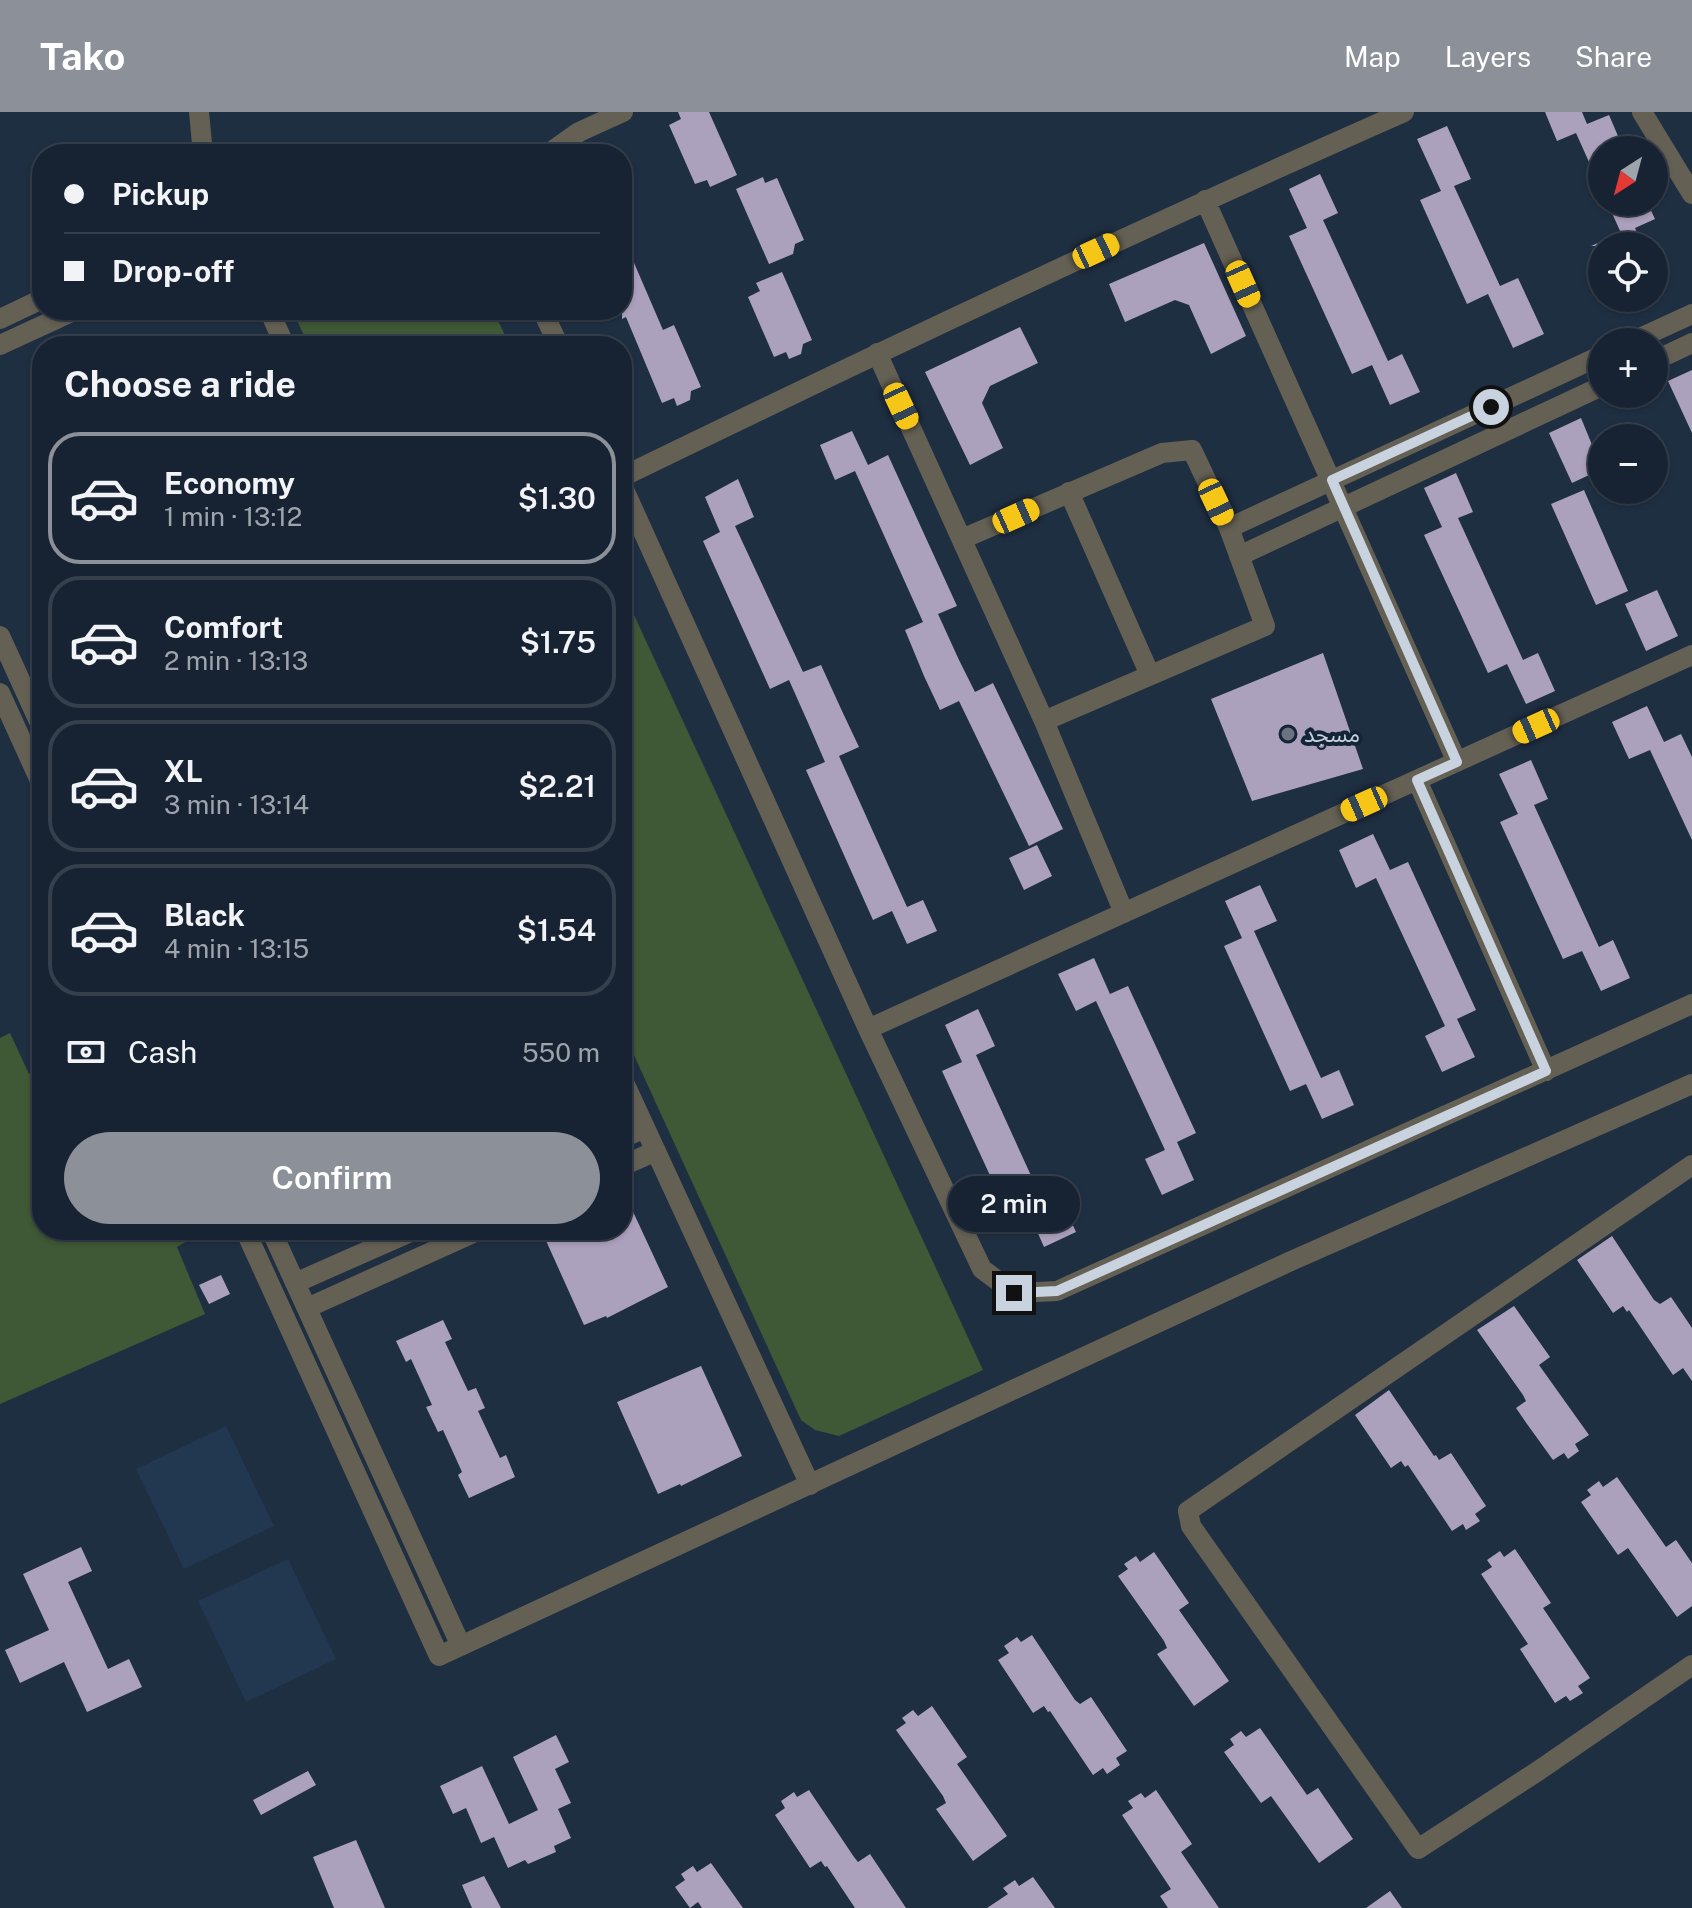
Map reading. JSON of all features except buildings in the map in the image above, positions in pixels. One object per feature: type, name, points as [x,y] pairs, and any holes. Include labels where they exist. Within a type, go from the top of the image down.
[{"type":"street","points":[[199,112],[202,144]]},
{"type":"street","points":[[562,144],[579,132],[623,112]]},
{"type":"street","points":[[632,472],[877,353],[1205,200],[1404,112]]},
{"type":"street","points":[[1642,112],[1692,194]]},
{"type":"street","points":[[1205,200],[1457,762]]},
{"type":"street","points":[[0,319],[32,304]]},
{"type":"street","points":[[1662,328],[1692,314]]},
{"type":"street","points":[[0,345],[54,320]]},
{"type":"street","points":[[1668,354],[1692,343]]},
{"type":"street","points":[[877,353],[1044,721],[1124,913]]},
{"type":"street","points":[[1229,528],[1588,361]]},
{"type":"street","points":[[1239,556],[1588,393]]},
{"type":"street","points":[[962,539],[1162,453],[1192,450],[1229,528],[1265,626],[1044,721]]},
{"type":"street","points":[[1069,492],[1150,675]]},
{"type":"street","points":[[632,507],[868,1029],[982,1269],[1014,1293],[1057,1291],[1692,1004]]},
{"type":"street","points":[[0,636],[32,706]]},
{"type":"street","points":[[868,1029],[1692,655]]},
{"type":"street","points":[[0,693],[32,763]]},
{"type":"street","points":[[1417,780],[1546,1071]]},
{"type":"street","points":[[250,1240],[439,1656],[1291,1261],[1692,1084]]},
{"type":"street","points":[[632,1100],[810,1485]]},
{"type":"street","points":[[632,1134],[645,1128]]},
{"type":"street","points":[[632,1162],[656,1151]]},
{"type":"street","points":[[1692,1165],[1188,1511],[1191,1526],[1418,1849],[1692,1665]]},
{"type":"street","points":[[276,1240],[461,1646]]},
{"type":"street","points":[[295,1283],[392,1240]]},
{"type":"street","points":[[307,1308],[458,1240]]},
{"type":"shaded area","points":[[226,1426],[274,1526],[184,1569],[136,1469]]},
{"type":"shaded area","points":[[288,1559],[336,1659],[246,1702],[198,1601]]},
{"type":"green space","points":[[297,320],[498,320],[505,336],[304,336]]},
{"type":"green space","points":[[632,611],[983,1370],[839,1436],[815,1430],[801,1420],[632,1051]]},
{"type":"green space","points":[[10,1033],[29,1074],[32,1073],[32,1240],[189,1240],[177,1247],[205,1314],[0,1404],[0,1038]]},
{"type":"place","name":"مسجد","points":[[1288,734]]},
{"type":"route","points":[[1014,1293],[1057,1291],[1546,1071],[1417,780],[1457,762],[1332,480],[1491,407]]}]
